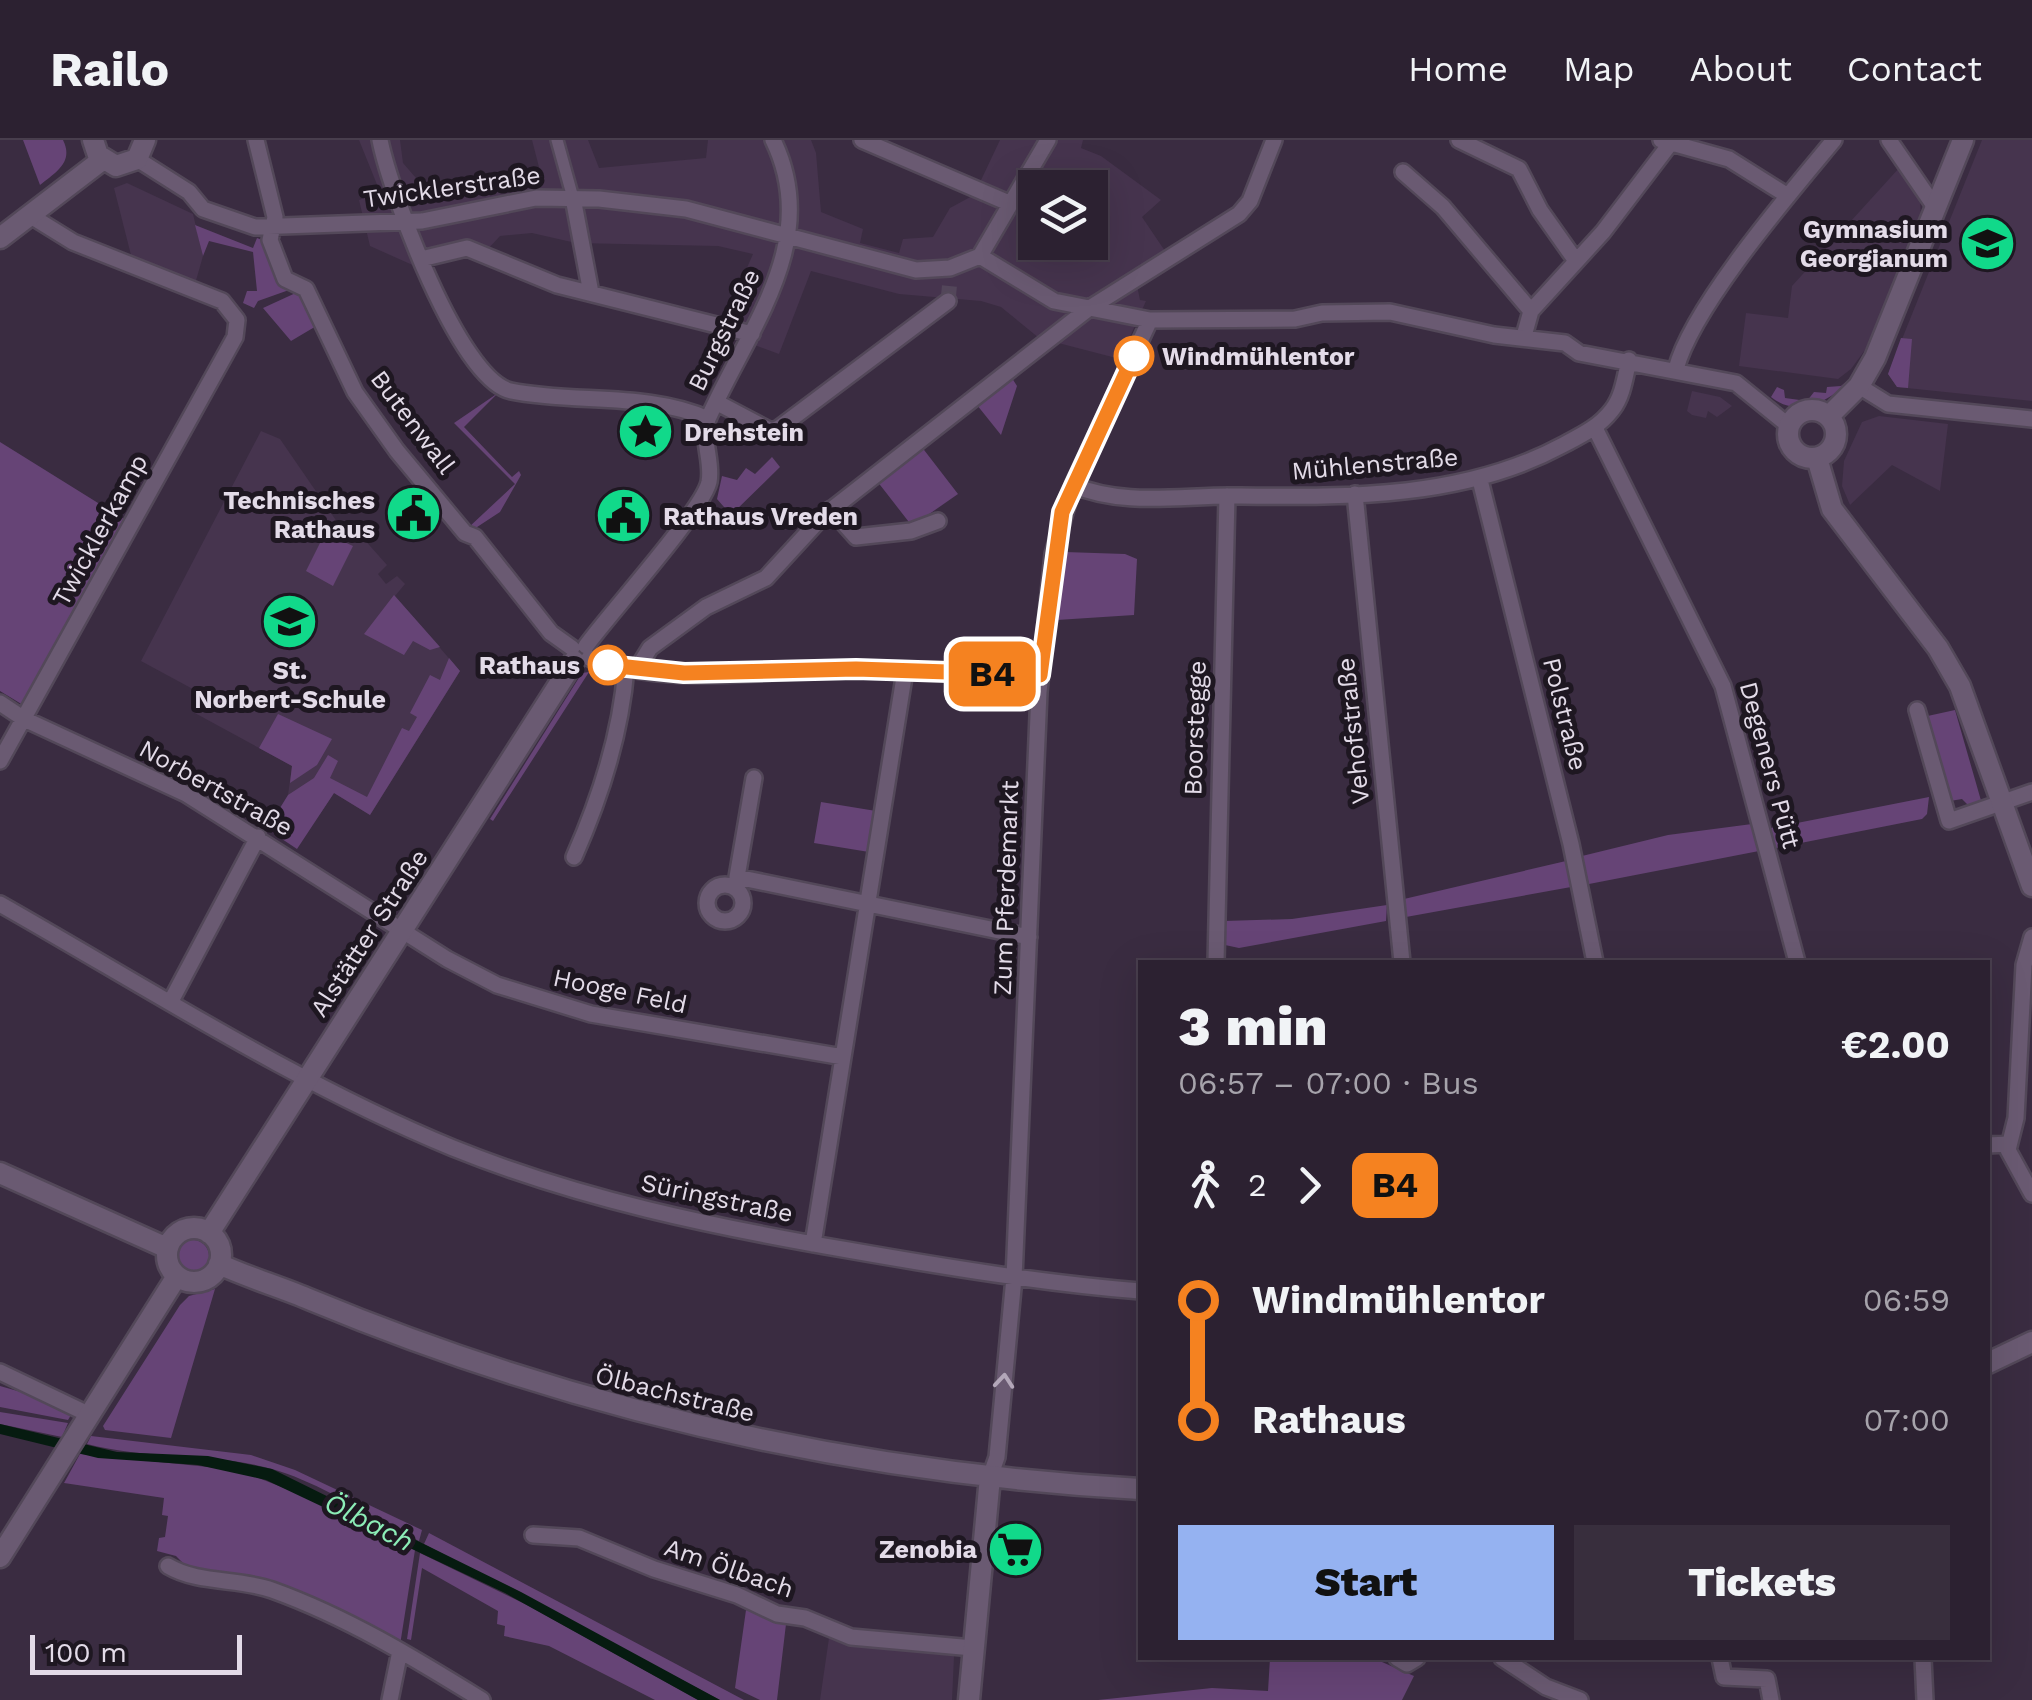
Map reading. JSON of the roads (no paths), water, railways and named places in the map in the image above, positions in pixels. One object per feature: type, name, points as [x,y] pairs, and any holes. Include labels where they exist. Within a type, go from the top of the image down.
[{"type":"street","points":[[93,140],[102,160],[116,166],[141,149]]},
{"type":"street","name":"Butenwall","points":[[256,140],[275,217],[270,240],[285,280],[306,289],[374,419],[551,633],[580,653]]},
{"type":"street","points":[[380,140],[421,259],[481,373],[504,389],[655,407],[708,420]]},
{"type":"street","points":[[557,140],[573,198],[591,293]]},
{"type":"street","points":[[773,140],[785,174],[790,234]]},
{"type":"street","points":[[862,140],[1010,204]]},
{"type":"street","points":[[1048,140],[980,256],[1054,301],[1150,320],[1294,320],[1322,313],[1390,312],[1494,335],[1565,344],[1579,353],[1736,383],[1789,426]]},
{"type":"street","points":[[574,857],[613,750],[632,668],[650,648],[706,607],[766,578],[831,509],[996,385],[1088,309],[1239,214],[1250,201],[1274,140]]},
{"type":"street","points":[[1459,140],[1519,169],[1540,210],[1576,261]]},
{"type":"street","points":[[1676,369],[1688,337],[1788,196],[1834,140]]},
{"type":"street","points":[[1889,140],[1937,210]]},
{"type":"street","points":[[1829,416],[1859,386],[1937,210],[1963,140]]},
{"type":"street","points":[[1524,336],[1532,311],[1576,261],[1668,141],[1729,159],[1788,196]]},
{"type":"street","name":"Twicklerstraße","points":[[141,149],[203,209],[255,227],[406,221],[536,198],[573,198],[686,209],[902,267],[950,274],[980,256]]},
{"type":"street","points":[[0,238],[102,160]]},
{"type":"street","points":[[1403,172],[1443,207],[1532,311]]},
{"type":"street","name":"Twicklerkamp","points":[[0,761],[235,337],[237,320],[222,302],[73,242],[32,216]]},
{"type":"street","name":"Burgstraße","points":[[580,653],[705,492],[708,420],[775,288],[790,234]]},
{"type":"street","points":[[421,259],[467,248],[536,278],[752,334]]},
{"type":"street","points":[[716,402],[770,431],[780,428],[948,301]]},
{"type":"street","name":"Zum Pferdemarkt","points":[[990,1477],[997,1457],[1014,1278],[1040,675],[1054,554],[1073,485],[1150,320]]},
{"type":"street","name":"Mühlenstraße","points":[[1073,485],[1116,498],[1355,494],[1480,480],[1550,452],[1595,428],[1619,399],[1629,360]]},
{"type":"street","points":[[1859,386],[1888,404],[2032,419]]},
{"type":"street","points":[[1817,458],[1796,452],[1788,440],[1789,426],[1803,411],[1816,410],[1829,416]]},
{"type":"street","points":[[1817,458],[1835,441],[1829,416]]},
{"type":"street","name":"Degeners Pütt","points":[[1595,428],[1724,686],[1796,960]]},
{"type":"street","points":[[1817,458],[1832,508],[1938,648],[1960,686],[2032,886]]},
{"type":"street","name":"Polstraße","points":[[1480,480],[1571,844],[1594,960]]},
{"type":"street","name":"Vehofstraße","points":[[1355,494],[1402,960]]},
{"type":"street","name":"Boorstegge","points":[[1216,960],[1227,496]]},
{"type":"street","points":[[831,509],[856,536],[910,531],[938,521]]},
{"type":"street","points":[[580,653],[632,668],[731,673],[906,671],[1040,675]]},
{"type":"street","name":"Alstätter Straße","points":[[209,1233],[580,653]]},
{"type":"street","points":[[813,1244],[906,671]]},
{"type":"street","name":"Norbertstraße","points":[[0,703],[186,794],[402,929]]},
{"type":"street","points":[[1917,710],[1949,821],[2032,792]]},
{"type":"street","points":[[754,778],[736,882],[869,902],[1029,937]]},
{"type":"street","points":[[171,1001],[258,838]]},
{"type":"street","name":"Süringstraße","points":[[0,904],[305,1078],[453,1148],[560,1185],[646,1209],[813,1244],[1014,1278],[1138,1291]]},
{"type":"street","name":"Hooge Feld","points":[[402,929],[497,986],[554,1004],[843,1058]]},
{"type":"street","points":[[2032,937],[2024,965],[2016,1118],[2008,1144],[2010,1156],[2032,1194]]},
{"type":"street","points":[[1990,1145],[2008,1144]]},
{"type":"street","points":[[0,1174],[167,1248]]},
{"type":"street","points":[[198,1228],[209,1233],[220,1248],[219,1264],[201,1281],[176,1276],[167,1261],[167,1248],[181,1231],[198,1228]]},
{"type":"street","name":"Ölbachstraße","points":[[219,1264],[390,1333],[608,1404],[788,1446],[990,1477],[1138,1489]]},
{"type":"street","points":[[0,1557],[176,1276]]},
{"type":"street","points":[[1990,1362],[2032,1342]]},
{"type":"street","points":[[0,1372],[85,1424]]},
{"type":"street","points":[[969,1700],[990,1477]]},
{"type":"street","name":"Am Ölbach","points":[[533,1535],[579,1538],[654,1569],[737,1595],[777,1614],[804,1618],[851,1637],[972,1648]]},
{"type":"street","points":[[168,1566],[182,1574],[246,1582],[348,1620],[482,1700]]},
{"type":"street","points":[[390,1700],[400,1652]]},
{"type":"street","points":[[1505,1660],[1546,1687],[1580,1700]]},
{"type":"street","points":[[1720,1660],[1724,1677],[1768,1679],[1771,1700]]},
{"type":"street","points":[[1922,1660],[1925,1700]]},
{"type":"water","name":"Ölbach","points":[[0,1424],[117,1452],[208,1456],[272,1469],[521,1592],[720,1700],[698,1700],[505,1593],[266,1480],[198,1465],[98,1458],[0,1434]]},
{"type":"tunnel","points":[[948,301],[950,280]]},
{"type":"place","name":"Gymnasium Georgianum","points":[[1987,243]]},
{"type":"place","name":"Windmühlentor","points":[[1134,356]]},
{"type":"place","name":"Drehstein","points":[[645,432]]},
{"type":"place","name":"Technisches Rathaus","points":[[414,514]]},
{"type":"place","name":"Rathaus Vreden","points":[[624,516]]},
{"type":"place","name":"St. Norbert-Schule","points":[[290,621]]},
{"type":"place","name":"Rathaus","points":[[608,665]]},
{"type":"place","name":"Zenobia","points":[[1016,1549]]}]
